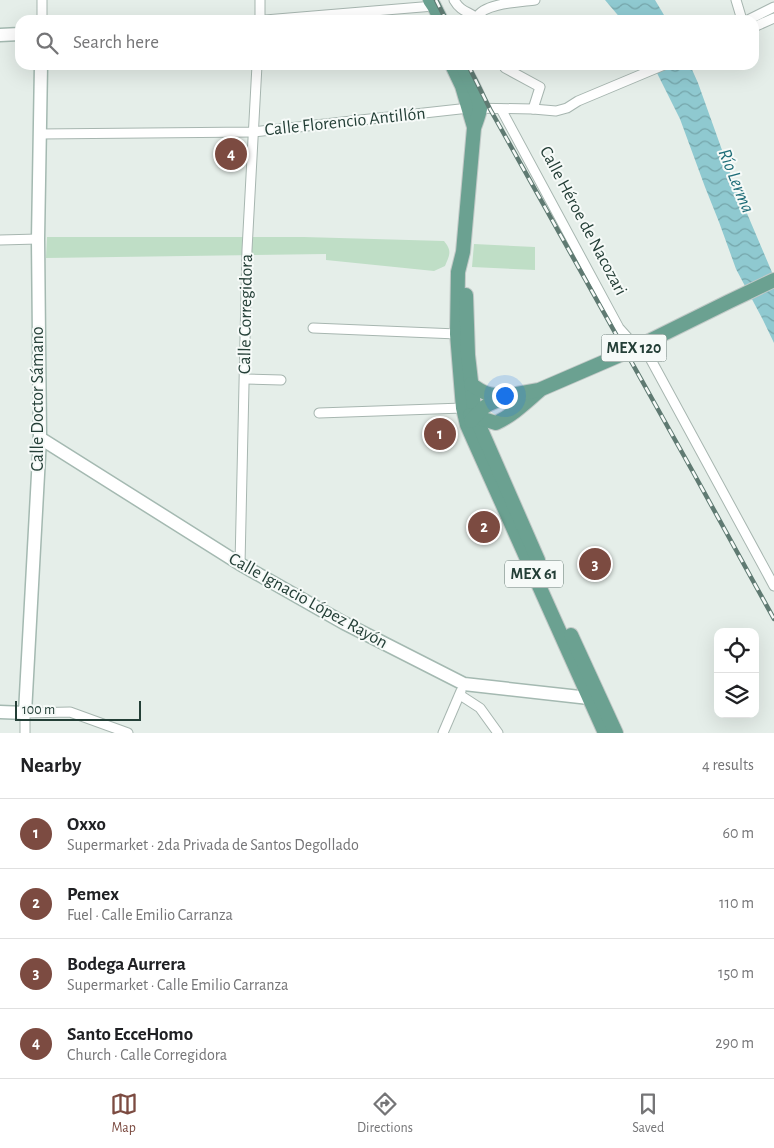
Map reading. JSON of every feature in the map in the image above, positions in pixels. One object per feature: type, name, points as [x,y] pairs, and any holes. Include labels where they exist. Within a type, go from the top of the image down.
[{"type":"main road","points":[[429,3],[437,15]]},
{"type":"main road","points":[[454,70],[475,109]]},
{"type":"main road","points":[[464,70],[479,102],[475,109],[463,252],[458,272],[457,334],[467,416]]},
{"type":"main road","points":[[463,252],[466,272],[468,354],[471,384],[467,416]]},
{"type":"main road","name":"MEX 120","points":[[471,384],[487,394],[506,396],[540,390],[626,352],[774,280]]},
{"type":"main road","name":"MEX 120","points":[[496,423],[515,412],[540,390]]},
{"type":"main road","name":"MEX 120","points":[[467,416],[506,396]]},
{"type":"main road","points":[[467,416],[496,423],[488,434],[486,442]]},
{"type":"main road","name":"MEX 61","points":[[467,416],[486,442],[549,586],[596,699],[605,733]]},
{"type":"main road","name":"MEX 61","points":[[467,416],[596,699],[616,733]]},
{"type":"street","points":[[42,0],[42,15]]},
{"type":"street","points":[[260,0],[260,15]]},
{"type":"street","points":[[454,0],[458,6],[471,15]]},
{"type":"street","points":[[479,15],[484,9],[535,0]]},
{"type":"street","points":[[736,0],[740,15]]},
{"type":"street","points":[[313,15],[429,3]]},
{"type":"street","points":[[758,15],[774,7]]},
{"type":"street","points":[[759,25],[774,18]]},
{"type":"street","points":[[0,35],[15,34]]},
{"type":"street","name":"Calle Doctor Sámano","points":[[25,733],[40,438],[38,238],[41,70]]},
{"type":"street","name":"Calle Corregidora","points":[[240,564],[247,250],[257,70]]},
{"type":"street","points":[[509,70],[540,87],[533,109]]},
{"type":"street","name":"Calle Florencio Antillón","points":[[40,134],[254,132],[475,109],[556,111],[567,108],[578,101],[652,70]]},
{"type":"street","name":"Calle Héroe de Nacozari","points":[[501,109],[619,328],[636,347],[650,358],[774,586]]},
{"type":"street","points":[[0,240],[38,238]]},
{"type":"street","points":[[313,328],[457,334]]},
{"type":"street","points":[[245,379],[281,380]]},
{"type":"street","points":[[319,413],[467,416]]},
{"type":"street","name":"Calle Ignacio López Rayón","points":[[40,438],[240,564],[462,689],[596,699]]},
{"type":"street","points":[[443,733],[462,689],[480,708],[498,733]]},
{"type":"street","points":[[0,712],[70,712],[128,733]]},
{"type":"green space","points":[[47,237],[304,237],[444,241],[449,253],[445,266],[434,271],[326,260],[326,254],[46,258]]},
{"type":"green space","points":[[474,244],[535,247],[535,270],[472,267]]},
{"type":"water","points":[[605,0],[655,0],[664,15],[618,15]]},
{"type":"water","points":[[656,70],[692,70],[698,83],[732,178],[774,277],[774,343],[736,269],[680,119]]},
{"type":"railway","points":[[436,0],[444,15]]},
{"type":"railway","points":[[470,70],[490,109],[774,619]]},
{"type":"place","name":"Santo EcceHomo","points":[[231,154]]},
{"type":"place","name":"Oxxo","points":[[440,434]]},
{"type":"place","name":"Pemex","points":[[484,527]]},
{"type":"place","name":"Bodega Aurrera","points":[[595,564]]},
{"type":"water label","name":"Río Lerma","points":[[736,181]]}]
